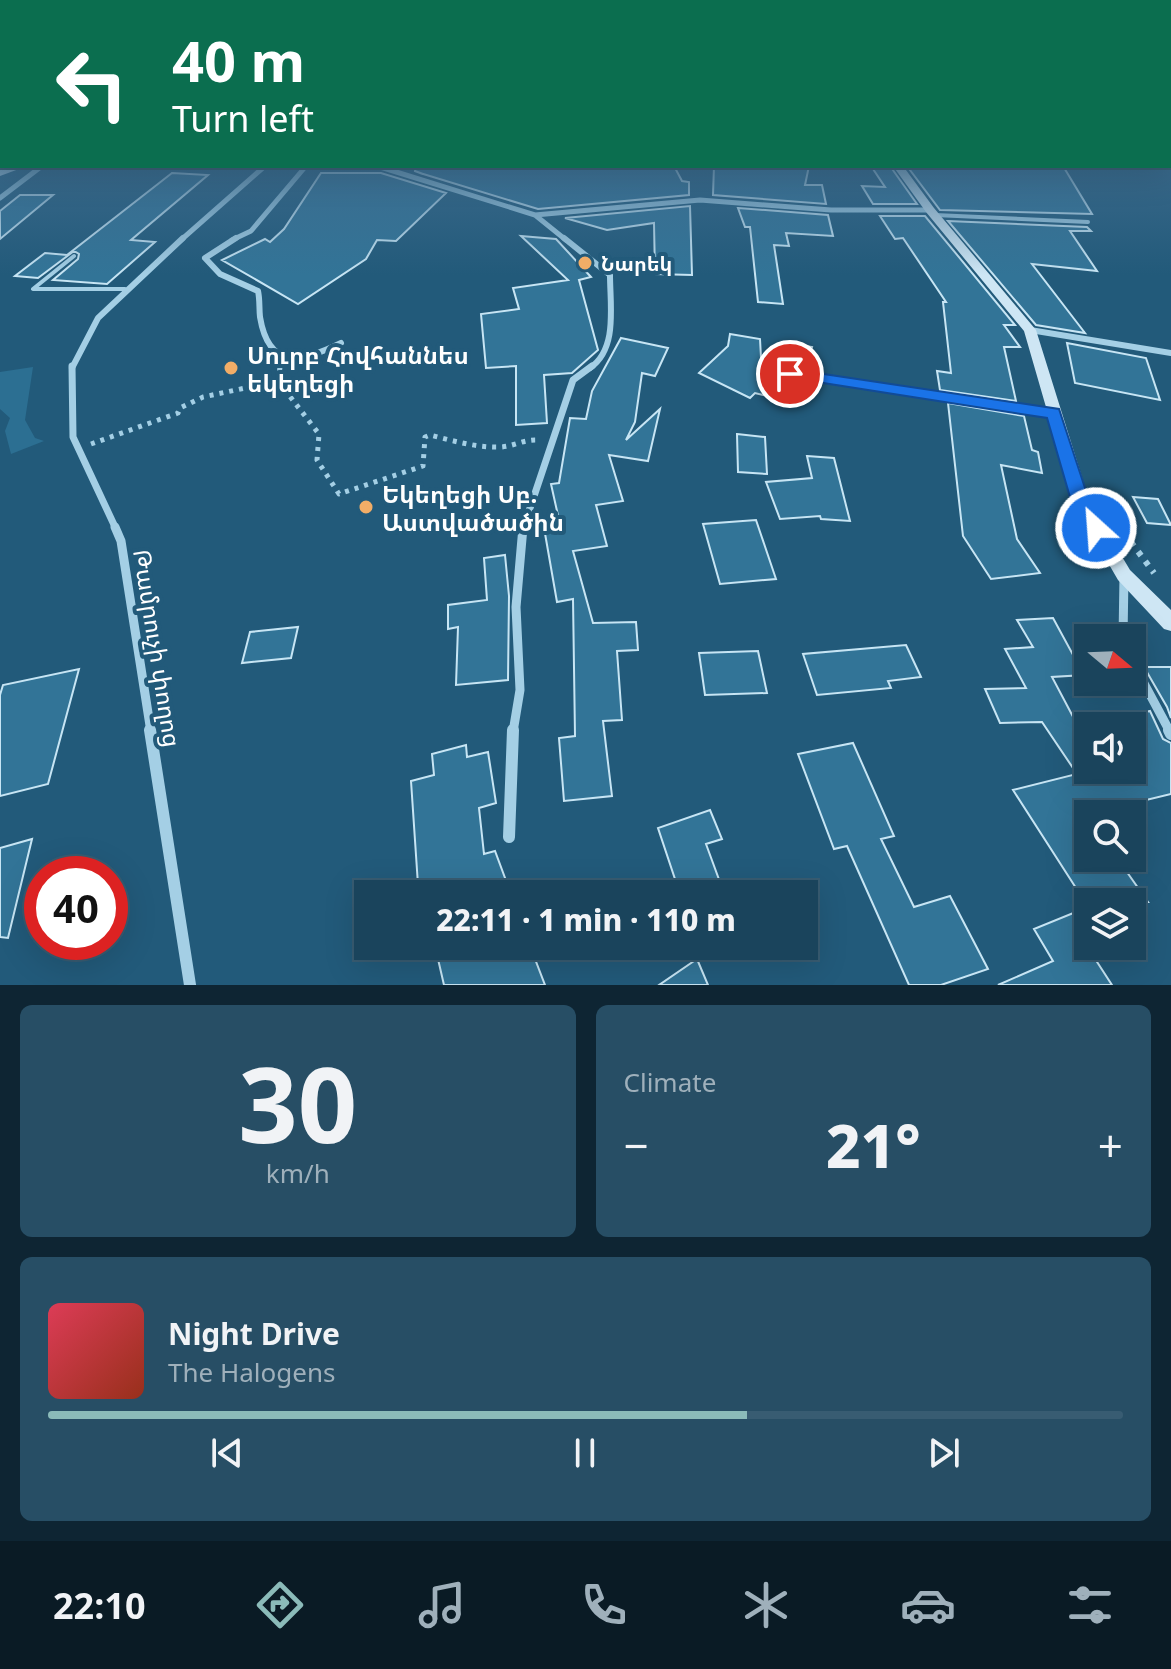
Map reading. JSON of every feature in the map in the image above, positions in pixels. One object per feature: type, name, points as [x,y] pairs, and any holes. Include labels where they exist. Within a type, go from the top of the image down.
[{"type":"street","points":[[0,198],[20,183]]},
{"type":"street","name":"Թամրուչի փողոց","points":[[190,985],[121,541],[73,437],[72,366],[98,318],[125,289],[246,183]]},
{"type":"street","points":[[292,183],[251,231],[219,246],[205,258],[207,265],[258,291],[260,322],[282,358],[293,362],[306,360],[341,343]]},
{"type":"street","points":[[432,183],[535,215],[610,275],[609,340],[600,361],[573,380],[523,525],[518,558],[520,690],[510,750],[509,837]]},
{"type":"street","points":[[910,183],[1030,330],[1082,504],[1124,575],[1171,623]]},
{"type":"street","points":[[535,215],[700,200],[831,210],[932,213]]},
{"type":"street","points":[[1030,330],[1171,353]]},
{"type":"street","points":[[1123,624],[1124,575]]},
{"type":"street","points":[[1146,687],[1171,734]]},
{"type":"lane","points":[[932,213],[1088,222]]},
{"type":"lane","points":[[74,256],[33,289],[125,289]]},
{"type":"lane","points":[[790,374],[1054,413]]},
{"type":"path","points":[[282,358],[278,381],[319,434],[317,460],[339,494],[423,466],[425,437],[430,435],[463,445],[506,447],[523,439],[552,443]]},
{"type":"path","points":[[79,448],[178,413],[180,408],[203,397],[278,381]]},
{"type":"shaded area","points":[[33,367],[25,420],[35,438],[44,441],[11,454],[5,431],[10,418],[0,409],[0,372]]},
{"type":"building","points":[[159,183],[199,183],[131,240],[155,242],[107,284],[53,280],[78,259],[79,254],[74,251],[38,278],[15,276],[45,253],[67,255]]},
{"type":"building","points":[[314,183],[413,183],[446,193],[396,241],[377,240],[366,259],[298,304],[222,260],[265,239],[270,242],[284,229]]},
{"type":"building","points":[[452,183],[689,183],[689,195],[538,209]]},
{"type":"building","points":[[713,183],[805,183],[822,185],[826,204],[713,195]]},
{"type":"building","points":[[882,183],[902,183],[917,204],[873,204],[862,186],[885,187]]},
{"type":"building","points":[[920,183],[1073,183],[1092,214],[940,210]]},
{"type":"building","points":[[20,195],[53,195],[0,239],[0,211]]},
{"type":"building","points":[[690,206],[692,275],[655,274],[654,223],[607,230],[565,218]]},
{"type":"building","points":[[738,208],[828,215],[833,236],[786,233],[789,246],[774,245],[783,304],[758,302],[750,227],[745,227]]},
{"type":"building","points":[[880,216],[925,216],[1015,325],[1004,325],[1020,347],[1004,347],[1016,401],[940,390],[937,371],[951,373],[943,302],[946,302],[903,238],[895,239]]},
{"type":"building","points":[[948,221],[1087,227],[1091,231],[1070,231],[1097,271],[1032,264],[1085,333],[1036,325]]},
{"type":"building","points":[[521,236],[556,239],[591,277],[579,280],[598,350],[572,373],[544,375],[547,423],[516,425],[516,366],[486,368],[481,314],[519,309],[513,288],[568,280]]},
{"type":"building","points":[[730,334],[760,339],[763,395],[755,393],[750,398],[699,373],[728,346]]},
{"type":"building","points":[[621,338],[668,348],[655,376],[642,373],[635,422],[626,440],[660,409],[648,461],[609,455],[623,501],[596,505],[607,546],[573,551],[593,623],[636,622],[638,650],[617,651],[622,720],[603,721],[612,796],[564,801],[559,738],[575,736],[573,599],[557,602],[543,522],[559,520],[551,484],[559,483],[570,418],[586,419],[592,391]]},
{"type":"building","points":[[782,342],[812,347],[805,370],[788,369]]},
{"type":"building","points":[[1067,343],[1146,358],[1160,400],[1075,383]]},
{"type":"building","points":[[948,403],[1024,416],[1032,450],[1038,452],[1042,473],[1001,465],[1017,539],[1040,573],[991,579],[963,536]]},
{"type":"building","points":[[737,434],[765,437],[767,474],[738,472]]},
{"type":"building","points":[[807,456],[834,458],[850,521],[821,519],[820,516],[780,519],[766,482],[812,478]]},
{"type":"building","points":[[1133,497],[1158,499],[1171,525],[1147,523]]},
{"type":"building","points":[[756,520],[776,579],[720,584],[703,524]]},
{"type":"building","points":[[505,555],[509,596],[508,680],[456,685],[458,627],[448,629],[448,605],[487,600],[484,558]]},
{"type":"building","points":[[1053,618],[1074,657],[1074,676],[1052,677],[1074,719],[1074,770],[1042,722],[1000,723],[985,689],[1026,688],[1005,649],[1033,647],[1017,620]]},
{"type":"building","points":[[298,627],[291,658],[242,663],[250,632]]},
{"type":"building","points":[[906,645],[921,677],[888,681],[891,688],[817,695],[803,654]]},
{"type":"building","points":[[758,651],[767,693],[705,695],[699,653]]},
{"type":"building","points":[[1146,667],[1171,667],[1171,718]]},
{"type":"building","points":[[79,669],[48,784],[0,796],[0,695],[3,685]]},
{"type":"building","points":[[1150,711],[1163,739],[1171,743],[1171,794],[1146,800],[1074,800],[1074,872],[1127,872],[1138,888],[1076,888],[1013,790],[1074,775],[1074,784],[1146,784],[1146,712]]},
{"type":"building","points":[[853,743],[894,836],[881,839],[914,907],[950,896],[988,969],[941,985],[909,985],[847,846],[834,849],[798,754]]},
{"type":"building","points":[[466,745],[467,757],[488,752],[496,803],[479,808],[484,854],[495,851],[506,880],[418,880],[411,781],[434,775],[432,754]]},
{"type":"building","points":[[710,810],[722,839],[706,844],[719,880],[675,880],[658,828]]},
{"type":"building","points":[[32,839],[28,856],[24,856],[24,872],[8,938],[0,937],[0,848]]},
{"type":"building","points":[[1074,913],[1074,960],[1096,960],[1112,985],[998,985],[1053,961],[1034,929]]},
{"type":"building","points":[[438,960],[535,960],[545,985],[444,985]]},
{"type":"building","points":[[697,960],[708,985],[659,985]]},
{"type":"place","name":"Նարեկ","points":[[585,263]]},
{"type":"place","name":"Սուրբ Հովհաննես եկեղեցի","points":[[231,368]]},
{"type":"place","name":"Եկեղեցի Սբ. Աստվածածին","points":[[366,507]]},
{"type":"route","points":[[790,374],[1054,413],[1082,504],[1096,528]]}]
